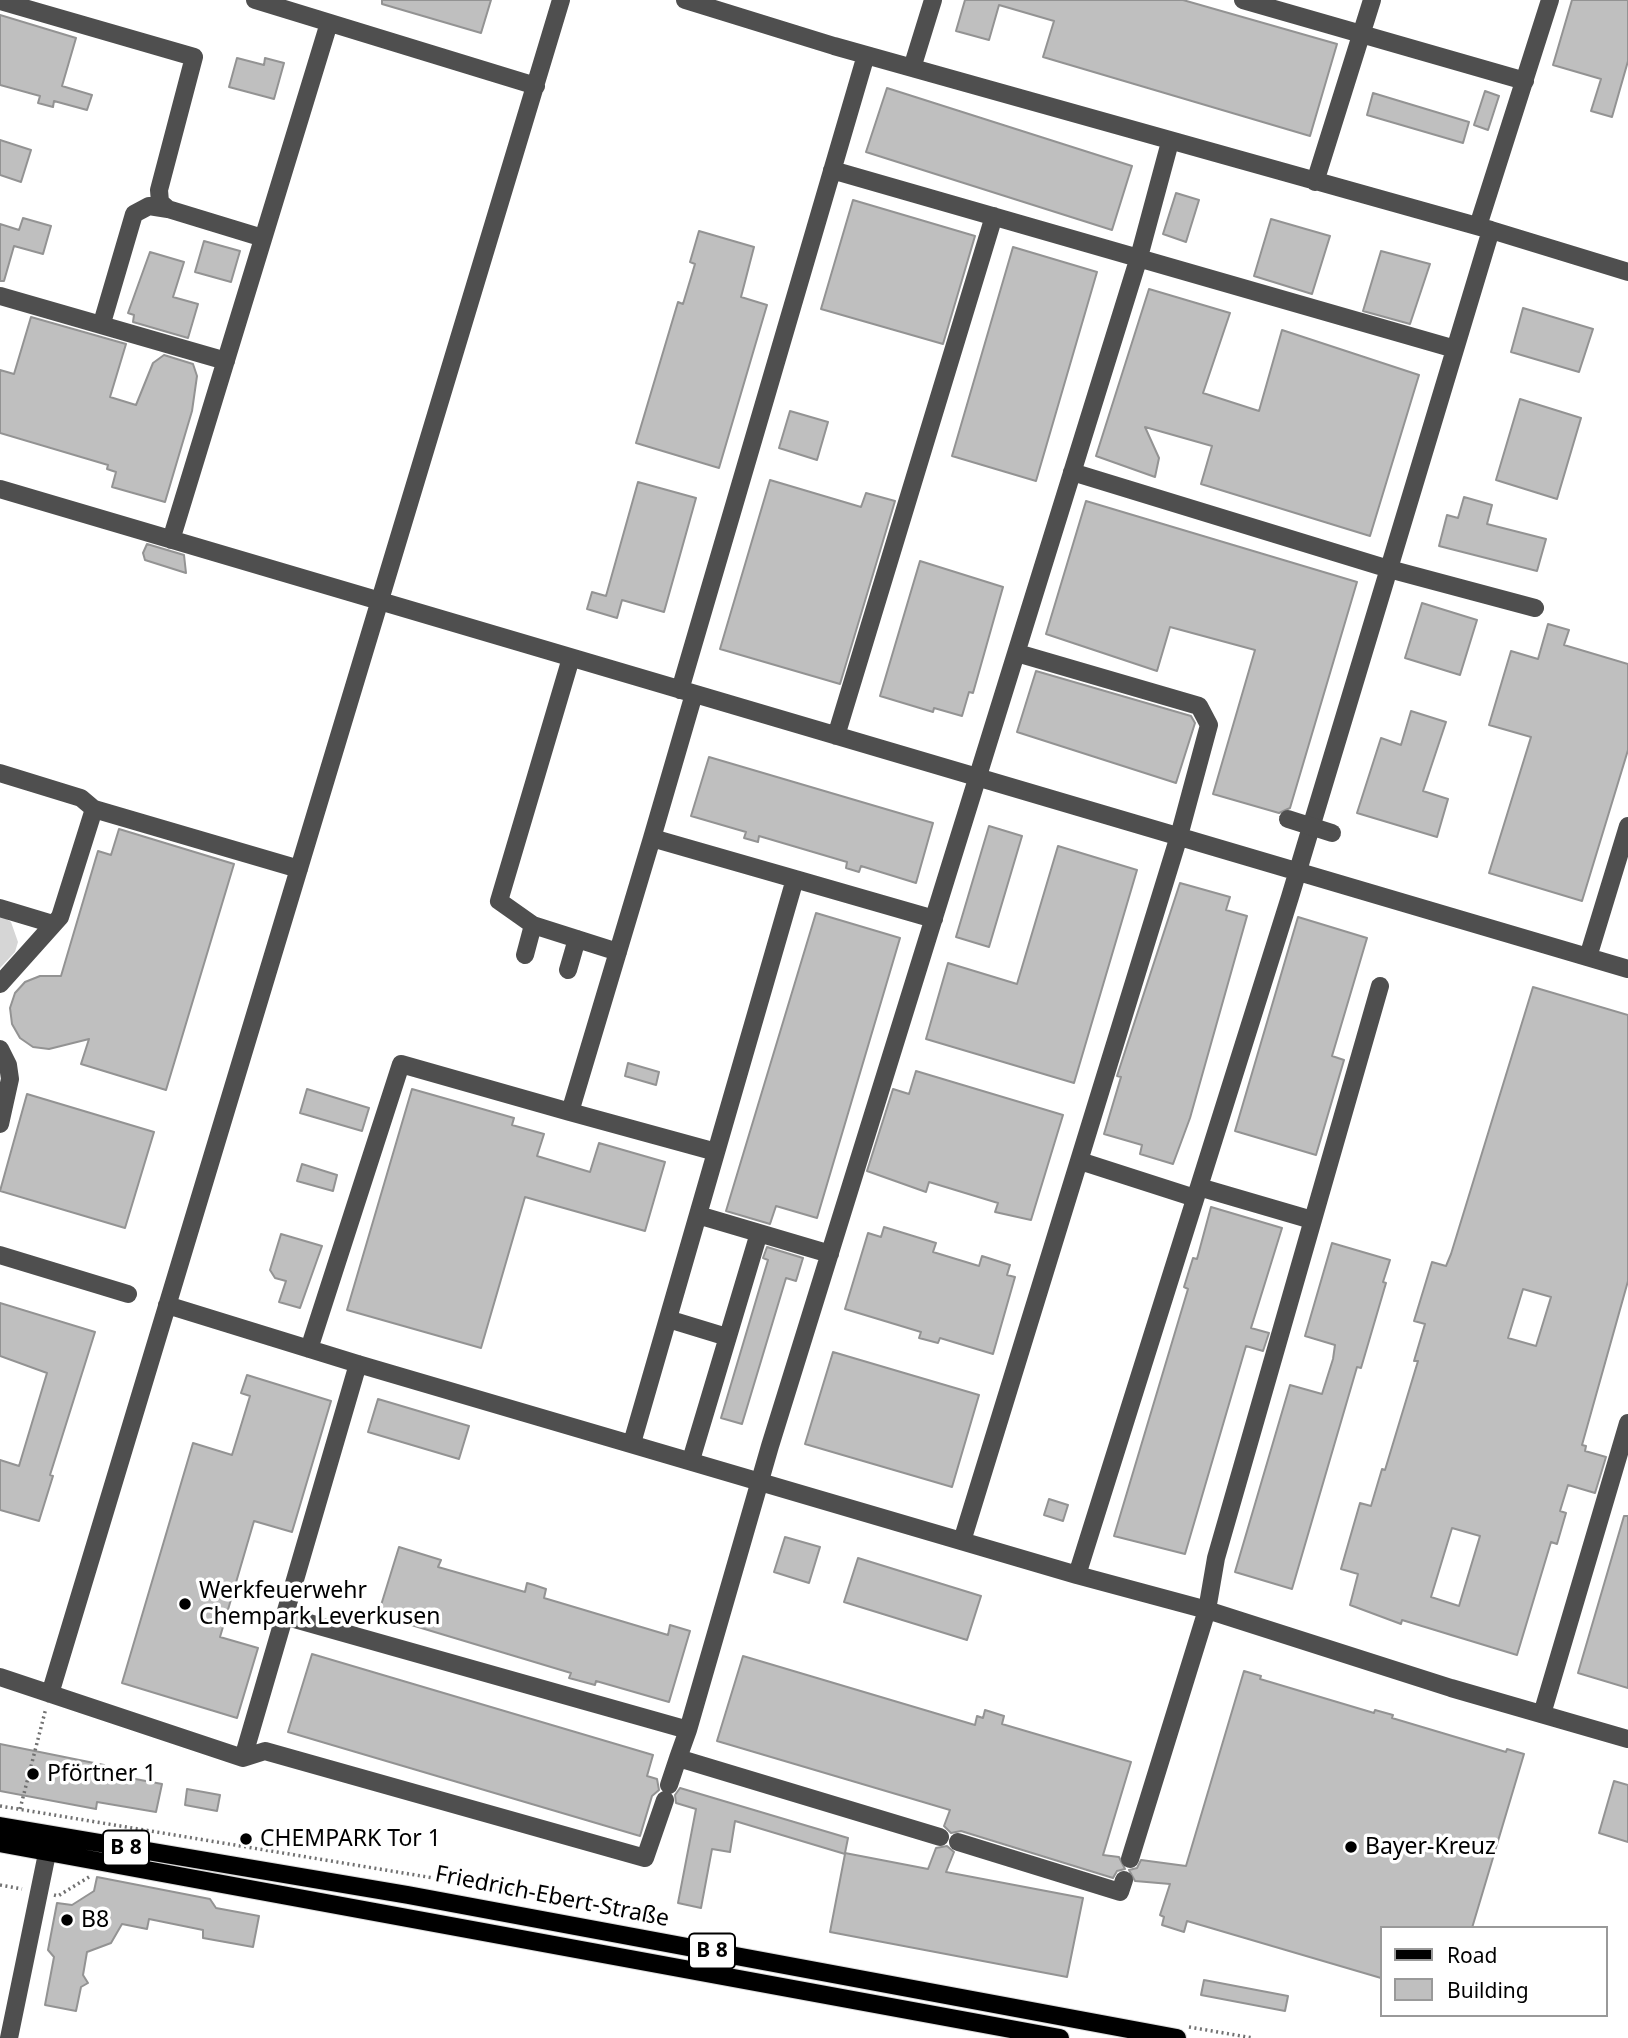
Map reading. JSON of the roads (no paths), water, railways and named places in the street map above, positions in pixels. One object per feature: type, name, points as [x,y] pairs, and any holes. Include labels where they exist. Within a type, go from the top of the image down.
[{"type":"main road","name":"Friedrich-Ebert-Straße","points":[[2,1839],[49,1843],[408,1895],[1177,2038]]},
{"type":"main road","name":"Friedrich-Ebert-Straße","points":[[49,1843],[1030,2035],[1060,2038]]},
{"type":"street","points":[[255,0],[536,86]]},
{"type":"street","points":[[50,1694],[561,0]]},
{"type":"street","points":[[685,0],[866,55],[1484,228],[1628,272]]},
{"type":"street","points":[[912,68],[933,0]]},
{"type":"street","points":[[1243,0],[1525,80]]},
{"type":"street","points":[[1315,182],[1372,0]]},
{"type":"street","points":[[1077,1575],[1298,870],[1389,569],[1455,349],[1484,228],[1550,0]]},
{"type":"street","points":[[0,1],[194,57],[159,190],[149,206],[134,214],[102,323]]},
{"type":"street","points":[[171,540],[329,23]]},
{"type":"street","points":[[570,1112],[652,838],[687,692],[866,55]]},
{"type":"street","points":[[0,1677],[243,1758],[265,1751],[645,1858],[688,1730],[760,1480],[1139,257],[1170,142]]},
{"type":"street","points":[[832,170],[1455,349]]},
{"type":"street","points":[[159,190],[160,202],[168,209]]},
{"type":"street","points":[[149,206],[168,209],[263,238]]},
{"type":"street","points":[[836,736],[995,216]]},
{"type":"street","points":[[0,296],[102,323],[226,361]]},
{"type":"street","points":[[1072,472],[1389,569],[1535,608]]},
{"type":"street","points":[[0,489],[1628,969]]},
{"type":"street","points":[[962,1541],[1180,836],[1209,724],[1199,706],[1017,653]]},
{"type":"street","points":[[571,658],[499,901],[533,925],[618,952]]},
{"type":"street","points":[[0,773],[81,798],[94,809],[299,869]]},
{"type":"street","points":[[0,984],[60,917],[94,809]]},
{"type":"street","points":[[1288,819],[1332,833]]},
{"type":"street","points":[[1588,957],[1628,826]]},
{"type":"street","points":[[652,838],[934,919]]},
{"type":"street","points":[[632,1443],[795,879]]},
{"type":"street","points":[[0,908],[53,924]]},
{"type":"street","points":[[525,955],[533,925]]},
{"type":"street","points":[[568,970],[577,939]]},
{"type":"street","points":[[1130,1859],[1207,1610],[1216,1558],[1380,986]]},
{"type":"street","points":[[0,1049],[8,1065],[10,1079],[1,1117]]},
{"type":"street","points":[[309,1349],[401,1064],[716,1152]]},
{"type":"street","points":[[1080,1161],[1197,1193],[1312,1220]]},
{"type":"street","points":[[698,1215],[830,1254]]},
{"type":"street","points":[[691,1460],[759,1233]]},
{"type":"street","points":[[0,1255],[128,1294]]},
{"type":"street","points":[[167,1305],[358,1364],[1077,1575],[1207,1610],[1451,1688],[1628,1740]]},
{"type":"street","points":[[668,1319],[727,1337]]},
{"type":"street","points":[[243,1758],[358,1364]]},
{"type":"street","points":[[1542,1714],[1628,1423]]},
{"type":"street","points":[[284,1616],[688,1730]]},
{"type":"street","points":[[678,1758],[1120,1892],[1124,1880]]},
{"type":"street","points":[[9,2038],[49,1843]]},
{"type":"place","name":"Werkfeuerwehr Chempark Leverkusen","points":[[185,1604]]},
{"type":"place","name":"Pförtner 1","points":[[33,1774]]},
{"type":"place","name":"CHEMPARK Tor 1","points":[[246,1839]]},
{"type":"place","name":"Bayer-Kreuz","points":[[1351,1847]]},
{"type":"place","name":"B8","points":[[67,1920]]}]
